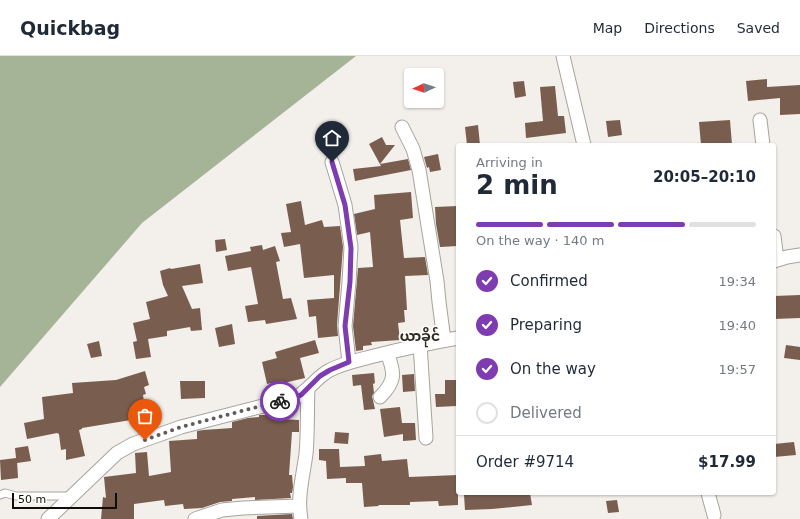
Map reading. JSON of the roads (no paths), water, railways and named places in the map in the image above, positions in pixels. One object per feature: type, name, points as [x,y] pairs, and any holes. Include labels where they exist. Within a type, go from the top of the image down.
[{"type":"street","points":[[563,56],[584,143]]},
{"type":"street","points":[[760,120],[763,143]]},
{"type":"street","points":[[402,127],[413,149],[419,170],[438,281],[444,340]]},
{"type":"street","points":[[332,162],[345,205],[351,248],[350,282],[345,326],[349,362]]},
{"type":"street","points":[[776,261],[800,255]]},
{"type":"street","points":[[48,519],[117,453],[133,444],[181,427],[294,398],[301,395],[320,376],[349,362],[420,344],[456,338]]},
{"type":"street","points":[[420,344],[426,438]]},
{"type":"street","points":[[380,397],[389,388],[393,377],[392,366],[387,353]]},
{"type":"street","points":[[301,519],[299,506],[306,453],[308,389]]},
{"type":"street","points":[[709,495],[714,516]]},
{"type":"street","points":[[195,519],[222,510],[299,506]]},
{"type":"lane","points":[[0,495],[5,493],[16,496],[72,496]]},
{"type":"district","name":"ယာခိုင်","points":[[420,336]]}]
